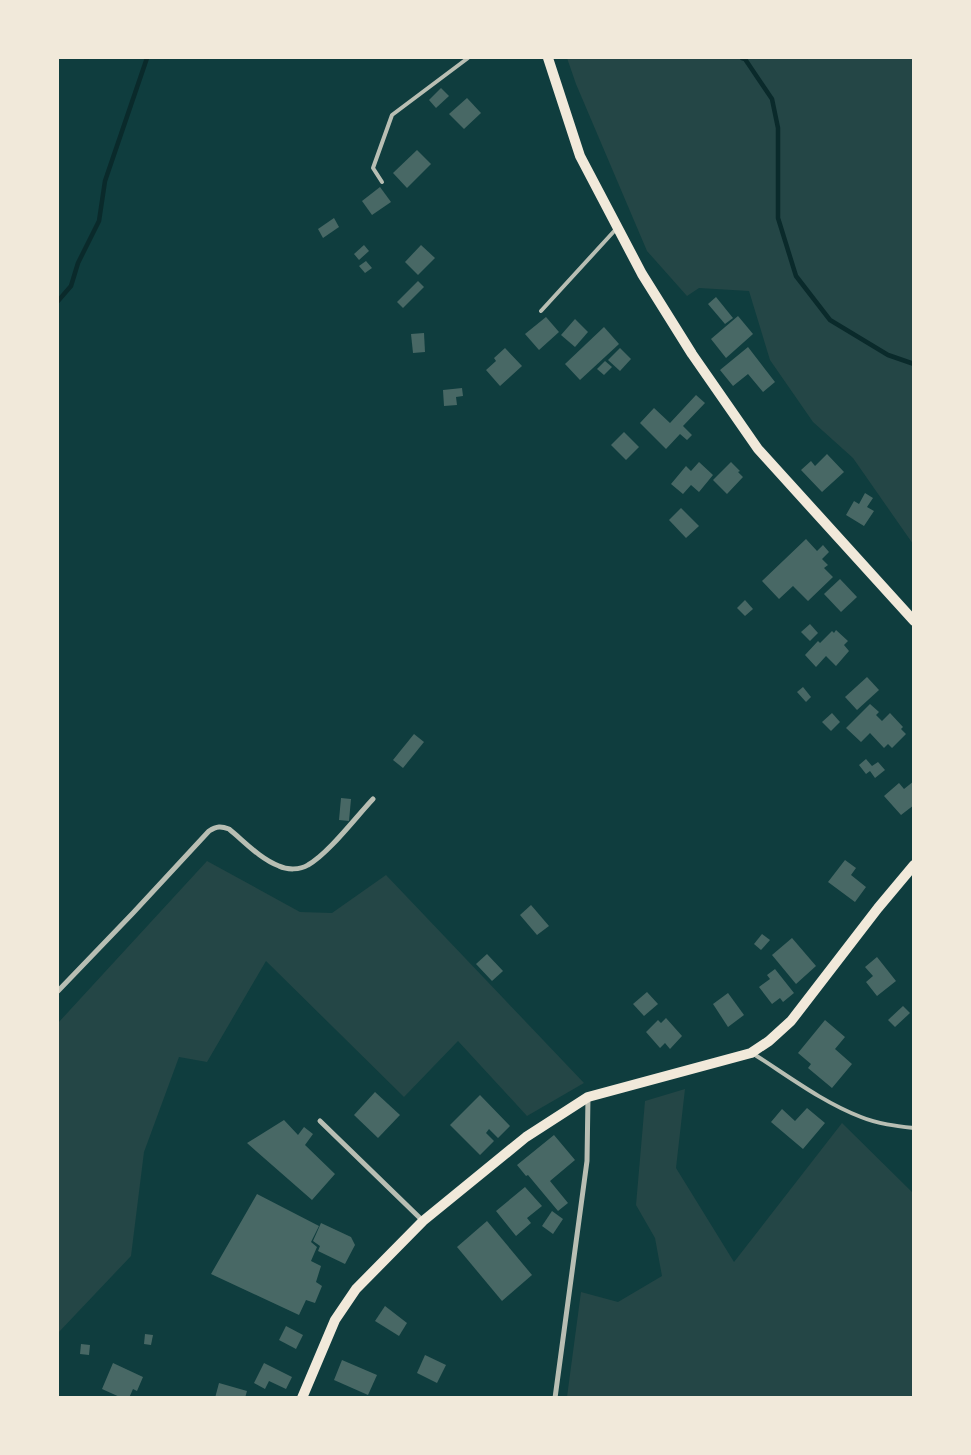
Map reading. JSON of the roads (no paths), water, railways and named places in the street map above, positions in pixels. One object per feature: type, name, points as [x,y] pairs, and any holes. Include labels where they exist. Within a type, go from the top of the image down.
[{"type":"main road","points":[[548,58],[580,156],[642,274],[692,354],[758,449],[914,621]]},
{"type":"main road","points":[[302,1398],[335,1320],[356,1289],[423,1220],[526,1137],[588,1097],[751,1053],[769,1041],[791,1022],[878,908],[914,865]]},
{"type":"street","points":[[58,991],[134,913],[209,831],[222,826],[230,829],[269,861],[280,867],[294,869],[307,866],[321,856],[372,799]]},
{"type":"street","points":[[555,1398],[586,1161],[588,1097]]},
{"type":"street","points":[[320,1121],[423,1220]]},
{"type":"lane","points":[[382,182],[373,168],[392,115],[468,58]]},
{"type":"lane","points":[[541,311],[617,228]]},
{"type":"lane","points":[[751,1053],[820,1096],[861,1117],[889,1125],[914,1128]]},
{"type":"waterway","points":[[58,301],[71,286],[78,263],[99,221],[105,181],[147,58]]},
{"type":"waterway","points":[[742,58],[745,59],[772,99],[778,128],[778,218],[796,276],[830,320],[888,355],[914,364]]}]
